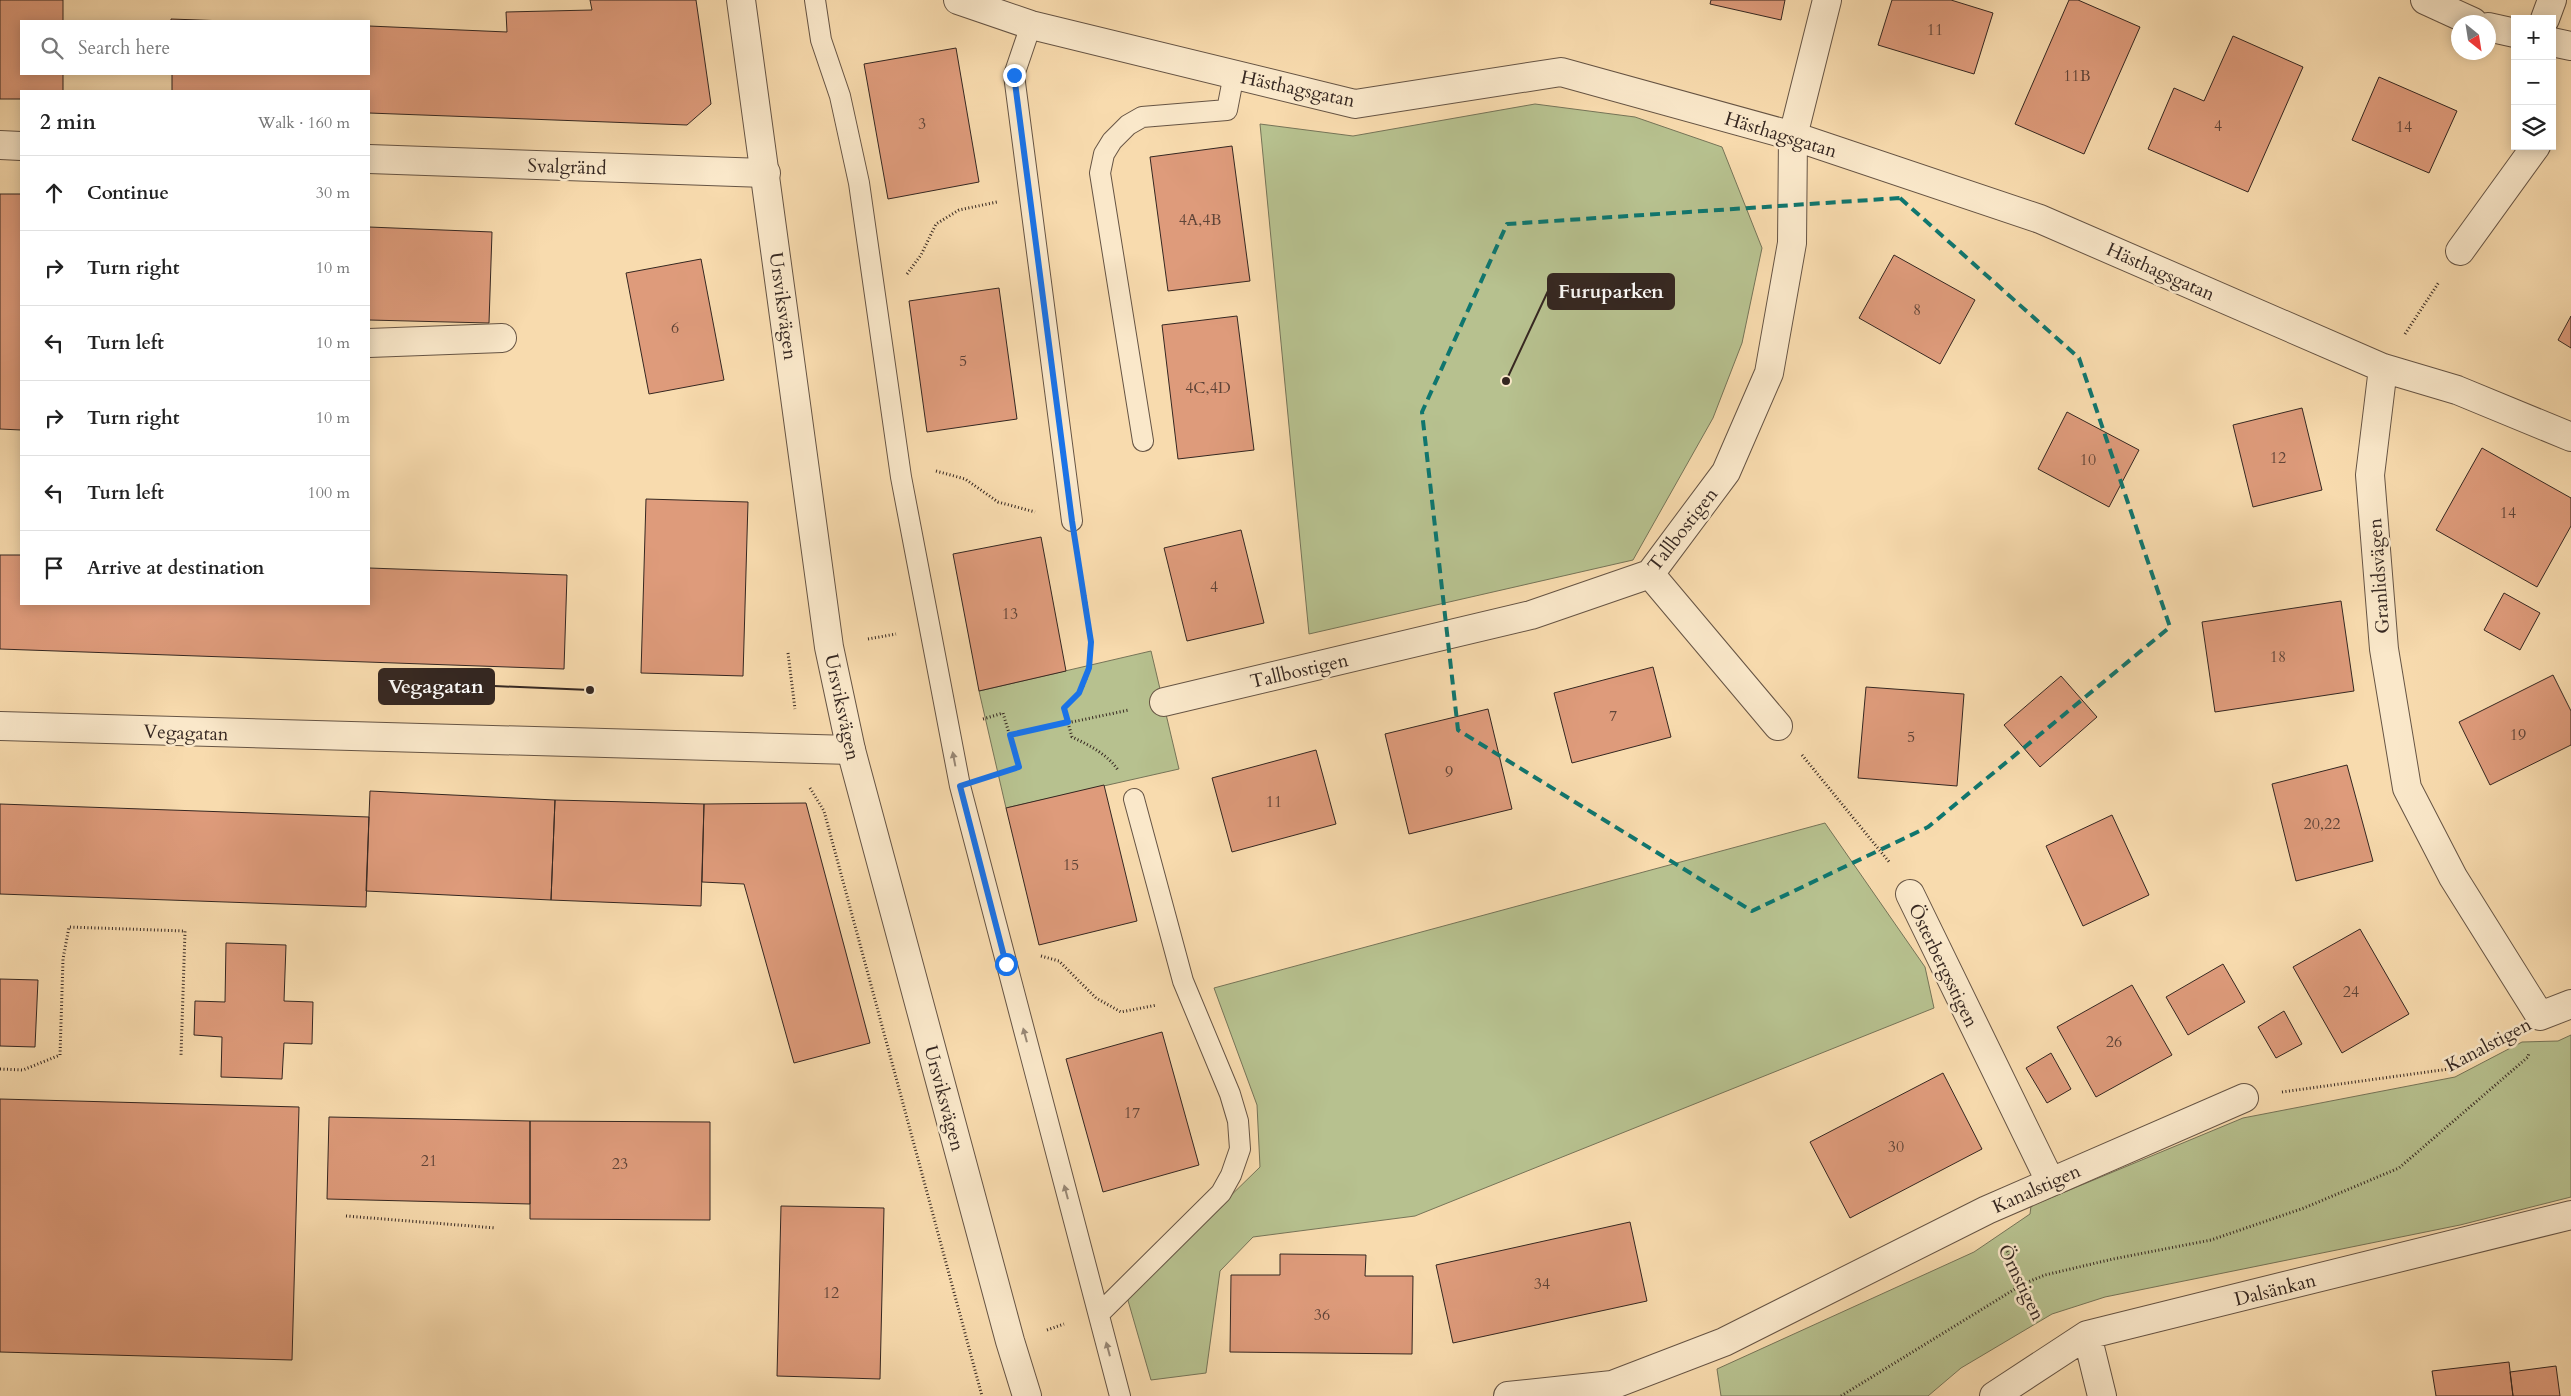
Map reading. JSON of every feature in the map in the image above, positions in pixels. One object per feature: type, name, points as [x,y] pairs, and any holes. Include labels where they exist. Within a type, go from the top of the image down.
[{"type":"street","name":"Ursviksvägen","points":[[741,0],[829,647],[851,750],[1007,1332],[1028,1396]]},
{"type":"street","name":"Hästhagsgatan","points":[[958,0],[1031,25],[1355,104],[1562,72],[1793,136],[2040,219],[2383,368],[2457,390],[2571,438]]},
{"type":"street","name":"Tallbostigen","points":[[1164,702],[1531,615],[1650,574],[1726,472],[1769,373],[1792,243],[1793,136],[1827,0]]},
{"type":"street","points":[[2425,0],[2458,15]]},
{"type":"street","points":[[2546,15],[2552,0]]},
{"type":"street","points":[[2496,29],[2511,32]]},
{"type":"street","points":[[2556,43],[2571,46]]},
{"type":"street","points":[[0,146],[20,146]]},
{"type":"street","points":[[2460,251],[2533,150]]},
{"type":"street","name":"Svalgränd","points":[[370,159],[766,173]]},
{"type":"street","points":[[370,343],[502,338]]},
{"type":"street","name":"Granlidsvägen","points":[[2383,368],[2370,475],[2384,649],[2408,788],[2453,877],[2540,1016]]},
{"type":"street","points":[[1650,574],[1778,726]]},
{"type":"street","name":"Vegagatan","points":[[0,726],[851,750]]},
{"type":"street","name":"Österbergsstigen","points":[[1910,894],[2050,1182]]},
{"type":"street","name":"Kanalstigen","points":[[2540,1016],[2571,1004]]},
{"type":"street","name":"Kanalstigen","points":[[1508,1396],[1612,1385],[1724,1342],[1987,1210],[2244,1098]]},
{"type":"street","name":"Dalsänkan","points":[[1994,1396],[2087,1335],[2571,1215]]},
{"type":"street","points":[[2087,1335],[2102,1396]]},
{"type":"lane","points":[[815,0],[821,40],[840,96],[859,183],[902,477],[960,786],[1120,1396]]},
{"type":"lane","points":[[1031,25],[1014,75],[1071,517]]},
{"type":"lane","points":[[1143,441],[1100,173],[1104,154],[1112,141],[1128,125],[1142,117],[1227,110],[1234,74]]},
{"type":"lane","points":[[1098,1314],[1221,1193],[1231,1175],[1240,1149],[1238,1121],[1230,1094],[1188,995],[1134,799]]},
{"type":"path","points":[[873,288],[900,284],[921,255],[936,224],[959,210],[1030,197]]},
{"type":"path","points":[[2383,368],[2460,251]]},
{"type":"path","points":[[902,477],[933,470],[965,479],[998,502],[1033,512],[1071,517],[1091,642],[1089,668],[1079,693],[1064,708],[1072,737],[1092,746],[1113,763],[1126,782],[1134,799]]},
{"type":"path","points":[[867,640],[930,627]]},
{"type":"path","points":[[960,786],[1019,767],[1010,735],[1097,716]]},
{"type":"path","name":"Österbergsstigen","points":[[1812,767],[1884,853],[1910,894]]},
{"type":"path","points":[[0,1069],[23,1070],[60,1055],[63,959],[69,927],[185,931],[181,1055]]},
{"type":"path","points":[[1006,964],[1043,956],[1059,961],[1096,998],[1121,1012],[1156,1006],[1188,995]]},
{"type":"path","points":[[1841,1396],[2023,1284],[2045,1275],[2113,1259],[2211,1240],[2304,1208],[2398,1168],[2528,1057],[2540,1016]]},
{"type":"path","name":"Kanalstigen","points":[[2244,1098],[2448,1069],[2540,1016]]},
{"type":"path","name":"Örnstigen","points":[[1987,1210],[2057,1354]]},
{"type":"path","points":[[346,1216],[496,1228]]},
{"type":"highlighted area","points":[[1900,198],[2079,358],[2170,627],[1928,827],[1752,911],[1458,730],[1422,412],[1507,224]]},
{"type":"green space","points":[[1535,104],[1635,117],[1722,147],[1762,248],[1742,343],[1713,418],[1633,560],[1309,634],[1260,124],[1353,136]]},
{"type":"green space","points":[[1151,651],[1179,769],[1006,808],[979,691]]},
{"type":"green space","points":[[1825,823],[1925,967],[1934,1008],[1415,1216],[1253,1237],[1220,1271],[1206,1373],[1151,1380],[1127,1297],[1260,1167],[1257,1105],[1214,988]]},
{"type":"green space","points":[[2571,1035],[2571,1197],[2460,1225],[2105,1297],[2052,1314],[1961,1368],[1928,1396],[1721,1396],[1717,1369],[1974,1252],[2030,1214],[2031,1206],[2243,1118],[2455,1077],[2522,1042],[2558,1041]]},
{"type":"building","points":[[0,0],[63,0],[63,20],[20,20],[20,75],[63,75],[63,90],[20,90],[20,99],[0,99]]},
{"type":"building","points":[[590,0],[696,0],[711,104],[687,125],[370,113],[370,90],[172,90],[172,75],[370,75],[370,26],[507,32],[506,12],[592,10]]},
{"type":"building","points":[[1711,0],[1785,0],[1781,20],[1710,4]]},
{"type":"building","points":[[1892,0],[1951,0],[1993,13],[1974,74],[1878,45]]},
{"type":"building","points":[[2069,0],[2078,0],[2140,27],[2084,154],[2015,124]]},
{"type":"building","points":[[2233,36],[2303,67],[2248,192],[2148,149],[2174,88],[2204,101]]},
{"type":"building","points":[[956,48],[979,182],[888,199],[864,64]]},
{"type":"building","points":[[2379,77],[2457,111],[2429,173],[2352,140]]},
{"type":"building","points":[[1232,146],[1250,281],[1168,291],[1150,157]]},
{"type":"building","points":[[0,194],[20,194],[20,430],[0,429]]},
{"type":"building","points":[[370,227],[492,232],[489,323],[370,320]]},
{"type":"building","points":[[1894,255],[1975,300],[1940,364],[1859,318]]},
{"type":"building","points":[[701,259],[724,380],[649,394],[626,273]]},
{"type":"building","points":[[999,288],[1017,419],[927,432],[909,301]]},
{"type":"building","points":[[1237,316],[1254,450],[1178,459],[1162,325]]},
{"type":"building","points":[[2571,316],[2571,348],[2558,340]]},
{"type":"building","points":[[2302,408],[2322,490],[2253,507],[2233,425]]},
{"type":"building","points":[[2067,412],[2139,450],[2109,507],[2038,469]]},
{"type":"building","points":[[2482,448],[2571,498],[2571,526],[2537,587],[2436,530]]},
{"type":"building","points":[[646,499],[748,502],[743,676],[641,673]]},
{"type":"building","points":[[1241,530],[1264,623],[1187,641],[1164,548]]},
{"type":"building","points":[[1041,537],[1066,671],[979,691],[953,554]]},
{"type":"building","points":[[0,555],[20,555],[20,605],[370,605],[370,568],[567,575],[564,669],[0,649]]},
{"type":"building","points":[[2504,593],[2540,613],[2520,650],[2484,630]]},
{"type":"building","points":[[2341,601],[2354,691],[2215,712],[2202,622]]},
{"type":"building","points":[[1653,667],[1671,737],[1572,763],[1554,693]]},
{"type":"building","points":[[2553,675],[2571,711],[2571,745],[2490,785],[2459,722]]},
{"type":"building","points":[[2061,676],[2097,717],[2040,767],[2004,725]]},
{"type":"building","points":[[1866,687],[1964,694],[1957,786],[1858,778]]},
{"type":"building","points":[[1488,709],[1512,809],[1409,834],[1385,734]]},
{"type":"building","points":[[1316,750],[1336,824],[1232,852],[1212,778]]},
{"type":"building","points":[[2347,765],[2373,861],[2296,881],[2272,784]]},
{"type":"building","points":[[1104,785],[1137,921],[1039,945],[1006,808]]},
{"type":"building","points":[[370,791],[555,800],[551,900],[366,891]]},
{"type":"building","points":[[555,800],[704,804],[701,906],[551,900]]},
{"type":"building","points":[[806,803],[870,1043],[794,1063],[744,884],[702,882],[704,804]]},
{"type":"building","points":[[0,804],[369,817],[366,907],[0,894]]},
{"type":"building","points":[[2112,815],[2149,895],[2083,926],[2046,846]]},
{"type":"building","points":[[2360,929],[2409,1014],[2342,1053],[2293,967]]},
{"type":"building","points":[[226,943],[286,945],[284,1001],[313,1002],[312,1044],[284,1043],[282,1079],[221,1077],[222,1037],[194,1035],[195,1001],[225,1002]]},
{"type":"building","points":[[2223,964],[2245,1002],[2188,1035],[2166,997]]},
{"type":"building","points":[[0,979],[38,980],[35,1047],[0,1046]]},
{"type":"building","points":[[2132,985],[2172,1055],[2096,1097],[2057,1027]]},
{"type":"building","points":[[2284,1011],[2302,1044],[2276,1058],[2258,1027]]},
{"type":"building","points":[[1162,1032],[1199,1165],[1103,1192],[1066,1059]]},
{"type":"building","points":[[2051,1053],[2071,1089],[2047,1103],[2026,1068]]},
{"type":"building","points":[[1943,1073],[1982,1149],[1850,1218],[1810,1142]]},
{"type":"building","points":[[0,1099],[299,1107],[292,1360],[0,1352]]},
{"type":"building","points":[[329,1117],[530,1121],[530,1204],[327,1199]]},
{"type":"building","points":[[530,1121],[710,1122],[710,1220],[530,1219]]},
{"type":"building","points":[[781,1206],[884,1208],[880,1379],[777,1376]]},
{"type":"building","points":[[1630,1222],[1647,1301],[1453,1343],[1436,1265]]},
{"type":"building","points":[[1280,1254],[1366,1255],[1365,1276],[1413,1276],[1412,1354],[1230,1352],[1231,1275],[1280,1275]]},
{"type":"building","points":[[2509,1362],[2513,1396],[2436,1396],[2432,1371]]},
{"type":"building","points":[[2556,1366],[2560,1396],[2513,1396],[2510,1372]]},
{"type":"place","name":"Furuparken","points":[[1506,381]]},
{"type":"place","name":"Vegagatan","points":[[590,690]]},
{"type":"route","points":[[1006,964],[960,786],[1019,767],[1010,735],[1068,722],[1064,708],[1079,693],[1089,668],[1091,642],[1072,521],[1014,75]]}]
